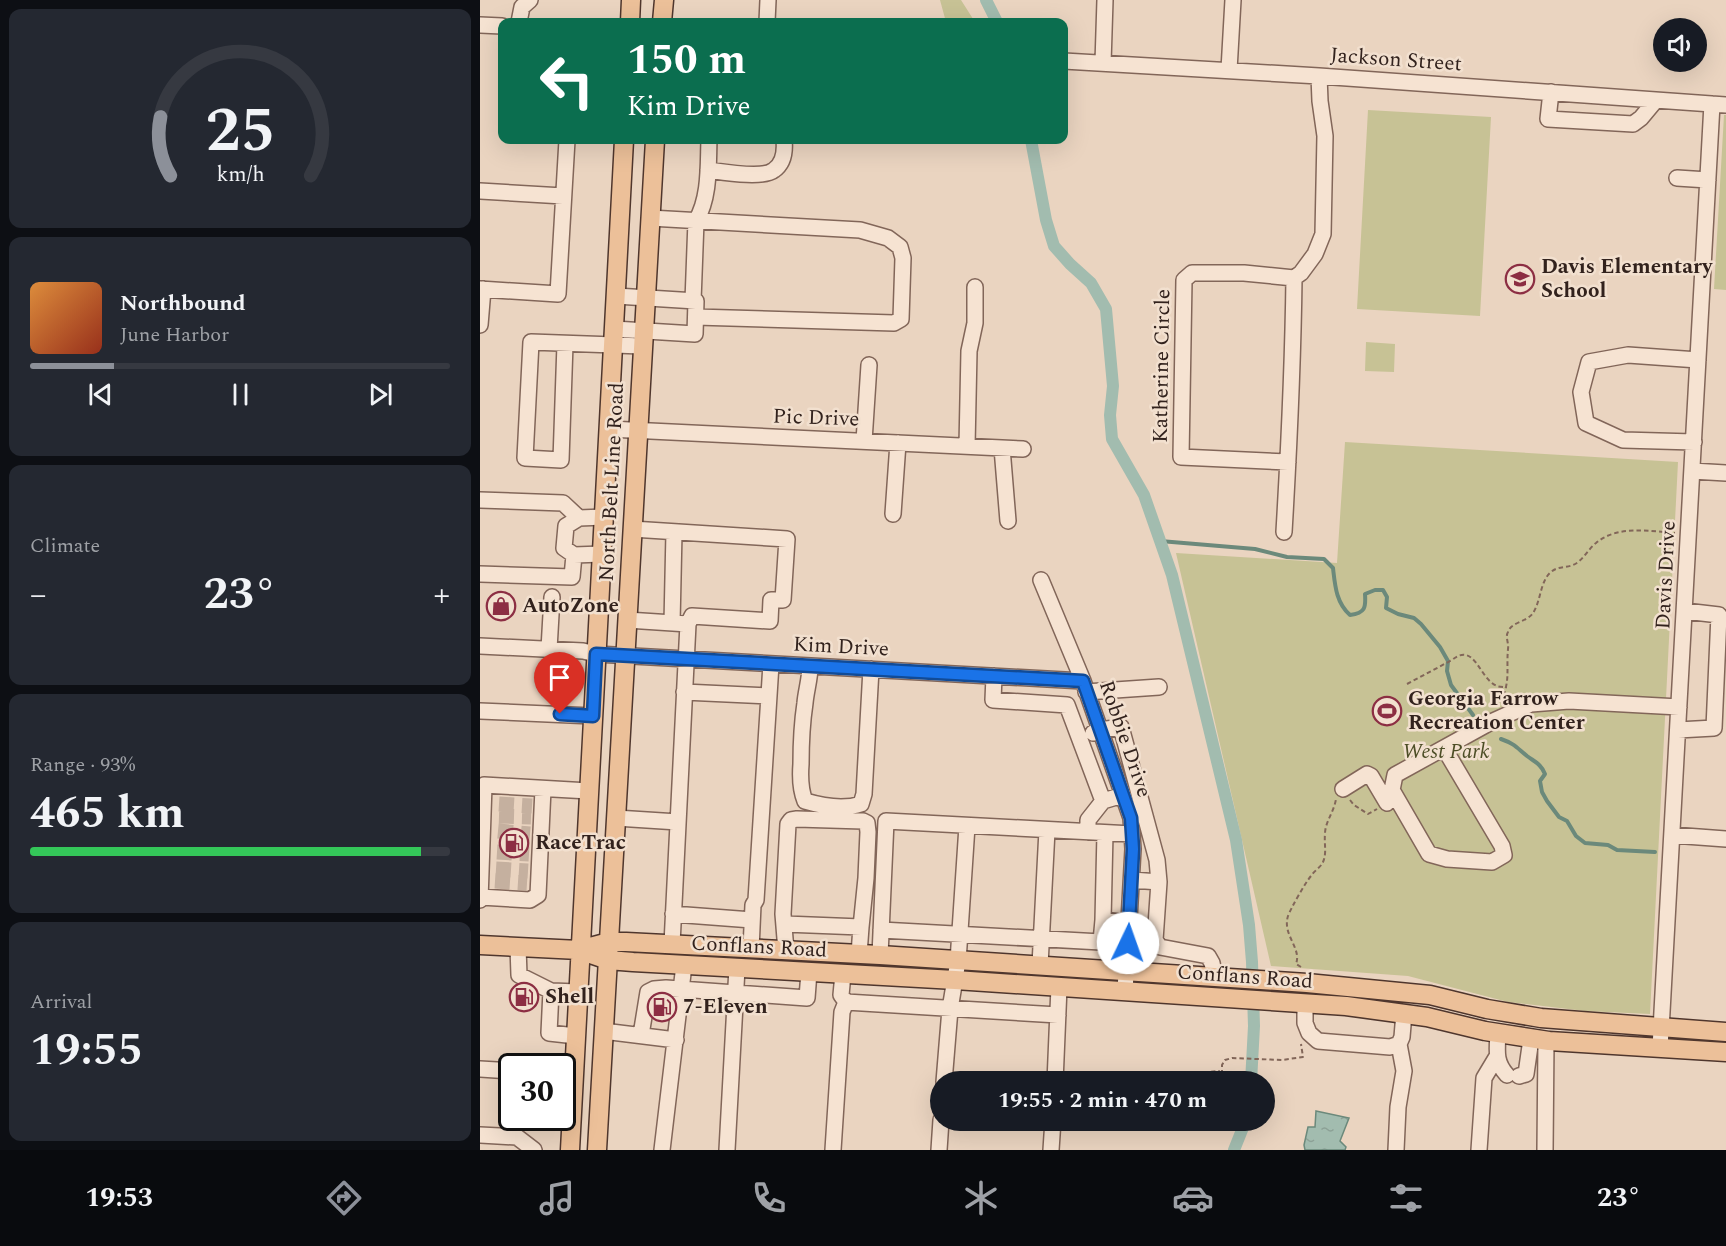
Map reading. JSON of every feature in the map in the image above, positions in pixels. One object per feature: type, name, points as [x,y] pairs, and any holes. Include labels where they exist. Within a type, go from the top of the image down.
[{"type":"main road","points":[[630,18],[631,0]]},
{"type":"main road","points":[[662,18],[663,0]]},
{"type":"main road","name":"North Belt Line Road","points":[[572,1053],[576,1036],[624,144]]},
{"type":"main road","name":"North Belt Line Road","points":[[597,1150],[655,144]]},
{"type":"main road","name":"Conflans Road","points":[[480,945],[609,951],[672,944],[1220,977],[1430,995],[1487,1009],[1541,1018],[1726,1032]]},
{"type":"main road","name":"Conflans Road","points":[[609,951],[684,965],[1346,1006],[1427,1017],[1498,1034],[1539,1040],[1726,1052]]},
{"type":"main road","points":[[809,972],[814,952]]},
{"type":"main road","points":[[1404,1013],[1406,992]]},
{"type":"main road","name":"North Belt Line Road","points":[[570,1131],[570,1150]]},
{"type":"street","points":[[520,18],[522,7],[530,0]]},
{"type":"street","points":[[767,18],[768,0]]},
{"type":"street","points":[[1103,63],[1105,0]]},
{"type":"street","points":[[1229,70],[1233,0]]},
{"type":"street","points":[[480,26],[498,26]]},
{"type":"street","name":"Jackson Street","points":[[1068,61],[1319,76],[1719,105]]},
{"type":"street","points":[[1284,532],[1294,340],[1294,278],[1301,273],[1315,254],[1323,234],[1325,136],[1319,76]]},
{"type":"street","points":[[1551,92],[1548,119],[1633,124],[1656,100]]},
{"type":"street","name":"Davis Drive","points":[[1660,1048],[1708,180],[1719,105]]},
{"type":"street","points":[[480,325],[481,289],[558,294],[567,144]]},
{"type":"street","points":[[693,301],[696,221],[701,212],[707,183],[709,144]]},
{"type":"street","points":[[708,170],[755,174],[773,172],[780,165],[785,152],[784,144]]},
{"type":"street","points":[[1677,178],[1708,180]]},
{"type":"street","points":[[480,191],[563,196]]},
{"type":"street","points":[[650,218],[860,230],[888,238],[900,247],[903,258],[901,319],[894,322],[696,317]]},
{"type":"street","name":"Katherine Circle","points":[[1288,462],[1181,457],[1184,280],[1192,273],[1244,273],[1294,278]]},
{"type":"street","points":[[967,446],[969,351],[975,323],[975,287]]},
{"type":"street","points":[[565,344],[561,460],[525,458],[531,342],[565,344],[613,337],[643,339],[695,334],[696,301],[616,296]]},
{"type":"street","points":[[1694,442],[1623,440],[1604,432],[1586,423],[1581,392],[1589,362],[1629,356],[1698,360]]},
{"type":"street","points":[[864,441],[869,364]]},
{"type":"street","name":"Pic Drive","points":[[609,429],[1023,449]]},
{"type":"street","points":[[893,514],[898,443]]},
{"type":"street","points":[[1002,448],[1008,521]]},
{"type":"street","points":[[1692,471],[1726,473]]},
{"type":"street","points":[[480,500],[563,503],[579,518]]},
{"type":"street","points":[[602,554],[574,555],[564,548],[566,526],[579,518],[604,517]]},
{"type":"street","points":[[632,529],[787,539],[783,600],[771,600],[770,621],[693,616],[688,624],[672,944]]},
{"type":"street","points":[[672,622],[674,532]]},
{"type":"street","points":[[480,574],[572,577],[574,555]]},
{"type":"street","name":"Robbie Drive","points":[[1041,580],[1085,686],[1131,818],[1132,880],[1125,991]]},
{"type":"street","points":[[549,649],[552,597]]},
{"type":"street","points":[[1678,730],[1714,728],[1719,615],[1685,611]]},
{"type":"street","points":[[627,620],[688,624]]},
{"type":"street","name":"Kim Drive","points":[[480,646],[1034,678],[1085,686],[1159,687]]},
{"type":"street","points":[[751,949],[771,664]]},
{"type":"street","points":[[810,666],[801,744],[802,795],[805,801],[816,804],[850,807],[861,804],[864,794],[871,669]]},
{"type":"street","points":[[994,676],[993,700],[1067,705],[1103,801]]},
{"type":"street","points":[[1034,678],[1034,703]]},
{"type":"street","points":[[684,692],[769,696]]},
{"type":"street","points":[[1444,748],[1502,846],[1504,855],[1492,862],[1447,859],[1429,854],[1392,790],[1395,775],[1491,722],[1531,704],[1569,701],[1679,707]]},
{"type":"street","points":[[480,711],[593,716]]},
{"type":"street","points":[[1080,739],[1100,730],[1121,727],[1157,860],[1159,882],[1155,940],[1160,947],[1208,956],[1220,977]]},
{"type":"street","points":[[1343,789],[1368,774],[1387,803]]},
{"type":"street","points":[[543,789],[537,812],[533,877],[538,895],[530,900],[480,899],[488,875],[491,817],[482,785],[589,791]]},
{"type":"street","points":[[1088,832],[1088,820],[1103,801],[1123,795]]},
{"type":"street","points":[[616,818],[678,822]]},
{"type":"street","points":[[786,951],[783,915],[788,824],[791,820],[797,819],[863,821],[867,824],[868,832],[859,954]]},
{"type":"street","points":[[880,956],[886,821],[1105,833],[1154,849]]},
{"type":"street","points":[[945,1071],[950,1009],[958,961],[967,826]]},
{"type":"street","points":[[1040,965],[1047,830]]},
{"type":"street","points":[[881,930],[1101,942],[1105,833]]},
{"type":"street","points":[[1672,835],[1726,839]]},
{"type":"street","points":[[1132,880],[1159,882]]},
{"type":"street","points":[[673,914],[752,920]]},
{"type":"street","points":[[1103,920],[1129,923]]},
{"type":"street","points":[[785,924],[861,927]]},
{"type":"street","points":[[814,952],[820,925]]},
{"type":"street","points":[[519,947],[519,975],[550,991],[578,992]]},
{"type":"street","points":[[662,1150],[684,965]]},
{"type":"street","points":[[727,1150],[737,968]]},
{"type":"street","points":[[641,1035],[648,992],[654,989],[736,992],[807,998],[809,972]]},
{"type":"street","points":[[833,1150],[842,1012],[846,1002],[842,994],[843,974]]},
{"type":"street","points":[[1056,1071],[1059,987]]},
{"type":"street","points":[[550,991],[549,1034],[576,1036]]},
{"type":"street","points":[[846,1002],[1058,1016]]},
{"type":"street","points":[[1298,1003],[1309,1033],[1318,1041],[1390,1047],[1399,1044]]},
{"type":"street","points":[[1396,1150],[1398,1107],[1404,1071],[1399,1044],[1404,1013]]},
{"type":"street","points":[[603,1030],[676,1040]]},
{"type":"street","points":[[1498,1034],[1496,1058],[1500,1068],[1513,1075],[1526,1074],[1539,1040]]},
{"type":"street","points":[[1539,1040],[1545,1150]]},
{"type":"street","points":[[1479,1150],[1484,1077],[1496,1058]]},
{"type":"street","points":[[480,1069],[498,1070]]},
{"type":"street","points":[[939,1150],[940,1131]]},
{"type":"street","points":[[1051,1150],[1052,1131]]},
{"type":"street","points":[[480,1135],[517,1137],[534,1150]]},
{"type":"path","points":[[1497,708],[1507,687],[1506,634],[1510,627],[1533,613],[1551,572],[1559,567],[1574,565],[1596,542],[1610,534],[1627,531],[1676,533]]},
{"type":"path","points":[[1407,684],[1459,655],[1467,655],[1473,659],[1491,682],[1498,687],[1507,687]]},
{"type":"path","points":[[1304,968],[1296,964],[1297,952],[1287,930],[1288,917],[1311,874],[1323,863],[1326,848],[1324,834],[1335,807],[1336,794],[1343,789],[1354,805],[1368,814],[1387,803]]},
{"type":"path","points":[[1222,1071],[1225,1060],[1233,1058],[1278,1060],[1303,1057],[1301,1045]]},
{"type":"green space","points":[[940,0],[961,0],[972,18],[945,18]]},
{"type":"green space","points":[[1368,110],[1491,117],[1480,316],[1357,309]]},
{"type":"green space","points":[[1724,115],[1726,115],[1726,290],[1714,289]]},
{"type":"green space","points":[[1366,342],[1395,344],[1394,372],[1365,371]]},
{"type":"green space","name":"West Park","points":[[1345,442],[1678,462],[1650,1014],[1585,1011],[1508,1002],[1408,976],[1271,966],[1176,553],[1337,563]]},
{"type":"water","points":[[1316,1111],[1349,1118],[1340,1141],[1346,1147],[1345,1150],[1305,1150],[1308,1127],[1315,1127]]},
{"type":"waterway","points":[[986,0],[995,18]]},
{"type":"waterway","points":[[1032,144],[1046,220],[1054,246],[1091,283],[1106,309],[1113,386],[1110,415],[1112,439],[1144,495],[1172,575],[1236,840],[1249,925],[1252,962],[1254,1026],[1252,1071]]},
{"type":"waterway","points":[[1160,541],[1255,549],[1287,557],[1324,559],[1333,568],[1339,599],[1350,615],[1364,609],[1365,594],[1383,590],[1387,597],[1386,608],[1414,618],[1440,647],[1448,661],[1447,671],[1451,685],[1473,715]]},
{"type":"waterway","points":[[1501,739],[1515,746],[1542,768],[1545,774],[1540,781],[1547,801],[1559,817],[1567,821],[1576,836],[1585,843],[1608,845],[1617,850],[1655,852]]},
{"type":"waterway","points":[[1234,1150],[1242,1131]]},
{"type":"tunnel","points":[[499,804],[532,806]]},
{"type":"tunnel","points":[[499,816],[531,817]]},
{"type":"tunnel","points":[[498,831],[530,834]]},
{"type":"tunnel","points":[[497,852],[529,854]]},
{"type":"tunnel","points":[[496,869],[528,871]]},
{"type":"tunnel","points":[[495,881],[527,883]]},
{"type":"place","name":"Davis Elementary School","points":[[1520,279]]},
{"type":"place","name":"AutoZone","points":[[501,606]]},
{"type":"place","name":"Georgia Farrow Recreation Center","points":[[1387,711]]},
{"type":"place","name":"RaceTrac","points":[[514,843]]},
{"type":"place","name":"Shell","points":[[524,997]]},
{"type":"place","name":"7-Eleven","points":[[662,1007]]},
{"type":"route","points":[[560,714],[593,716],[596,654],[1083,681],[1131,818],[1133,849],[1128,943]]}]
